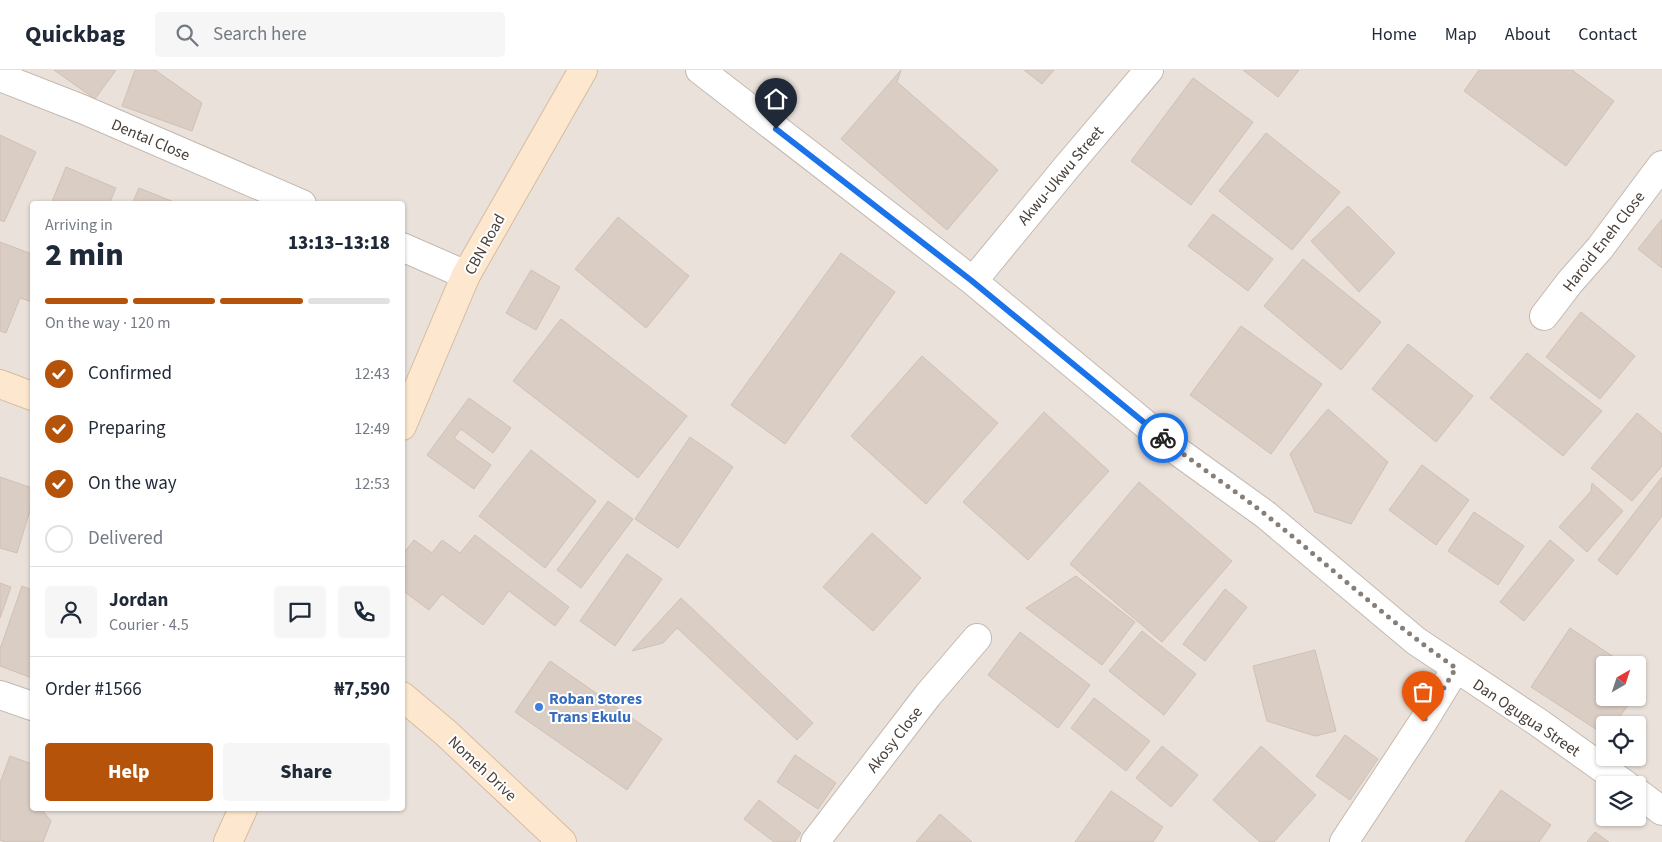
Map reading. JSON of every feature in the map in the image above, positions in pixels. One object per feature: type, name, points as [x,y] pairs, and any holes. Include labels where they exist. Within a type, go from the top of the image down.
[{"type":"main road","name":"CBN Road","points":[[405,419],[466,274],[583,70]]},
{"type":"main road","points":[[0,384],[30,395]]},
{"type":"main road","name":"Nomeh Drive","points":[[405,699],[446,733],[562,842]]},
{"type":"main road","points":[[228,842],[242,811]]},
{"type":"street","name":"Dan Ogugua Street","points":[[700,70],[972,281],[1180,452],[1266,515],[1416,640],[1613,776]]},
{"type":"street","name":"Akwu-Ukwu Street","points":[[972,281],[1149,70]]},
{"type":"street","name":"Dental Close","points":[[0,76],[82,109],[295,201]]},
{"type":"street","name":"Haroid Eneh Close","points":[[1544,316],[1570,282],[1600,248],[1662,166]]},
{"type":"street","points":[[405,248],[466,274]]},
{"type":"street","name":"Akosy Close","points":[[815,842],[928,695],[977,638]]},
{"type":"street","points":[[1344,842],[1456,668]]},
{"type":"street","points":[[0,695],[30,705]]},
{"type":"shaded area","points":[[0,70],[1662,70],[1662,842],[0,842]]},
{"type":"building","points":[[54,70],[116,70],[95,99]]},
{"type":"building","points":[[135,70],[155,70],[202,103],[192,131],[122,106]]},
{"type":"building","points":[[901,70],[897,82],[998,170],[947,230],[841,139]]},
{"type":"building","points":[[1024,70],[1054,70],[1042,84]]},
{"type":"building","points":[[1243,70],[1299,70],[1278,97]]},
{"type":"building","points":[[1479,70],[1572,70],[1614,101],[1566,166],[1464,91]]},
{"type":"building","points":[[1193,78],[1253,122],[1191,205],[1131,161]]},
{"type":"building","points":[[1266,133],[1340,192],[1292,250],[1219,191]]},
{"type":"building","points":[[0,135],[36,152],[4,222],[0,220]]},
{"type":"building","points":[[66,167],[116,188],[110,201],[52,201]]},
{"type":"building","points":[[139,188],[172,201],[133,201]]},
{"type":"building","points":[[1348,206],[1395,253],[1359,292],[1311,241]]},
{"type":"building","points":[[1213,214],[1273,259],[1248,291],[1188,246]]},
{"type":"building","points":[[618,217],[689,276],[646,328],[575,269]]},
{"type":"building","points":[[1662,219],[1662,268],[1638,249]]},
{"type":"building","points":[[0,242],[30,253],[30,301],[20,298],[6,333],[0,331]]},
{"type":"building","points":[[841,253],[895,292],[785,444],[731,405]]},
{"type":"building","points":[[1303,259],[1381,322],[1341,370],[1264,306]]},
{"type":"building","points":[[531,270],[560,287],[536,330],[506,313]]},
{"type":"building","points":[[1581,312],[1635,356],[1600,399],[1546,357]]},
{"type":"building","points":[[561,319],[687,416],[638,478],[513,381]]},
{"type":"building","points":[[1241,326],[1322,384],[1271,454],[1190,395]]},
{"type":"building","points":[[1408,344],[1473,396],[1436,442],[1372,389]]},
{"type":"building","points":[[1527,353],[1602,411],[1563,456],[1490,398]]},
{"type":"building","points":[[922,356],[998,423],[926,504],[851,436]]},
{"type":"building","points":[[469,398],[511,428],[493,453],[461,429],[454,438],[491,465],[474,489],[427,455]]},
{"type":"building","points":[[1328,409],[1388,462],[1351,524],[1315,512],[1290,454]]},
{"type":"building","points":[[1044,412],[1109,471],[1028,560],[963,502]]},
{"type":"building","points":[[1637,413],[1662,434],[1662,466],[1632,501],[1591,468]]},
{"type":"building","points":[[690,437],[733,467],[678,548],[635,519]]},
{"type":"building","points":[[531,450],[596,501],[545,568],[479,516]]},
{"type":"building","points":[[1422,465],[1469,500],[1436,545],[1389,510]]},
{"type":"building","points":[[0,477],[30,487],[30,511],[17,553],[0,548]]},
{"type":"building","points":[[1662,477],[1662,516],[1617,575],[1598,560]]},
{"type":"building","points":[[1139,482],[1232,561],[1162,642],[1070,564]]},
{"type":"building","points":[[1592,483],[1623,511],[1587,552],[1559,527],[1591,491]]},
{"type":"building","points":[[608,501],[633,519],[581,588],[557,570]]},
{"type":"building","points":[[1474,512],[1524,546],[1498,585],[1448,551]]},
{"type":"building","points":[[872,533],[921,578],[873,631],[823,587]]},
{"type":"building","points":[[475,535],[569,607],[555,626],[509,591],[483,625],[442,594],[429,610],[405,592],[405,578],[407,576],[405,574],[405,551],[414,540],[432,553],[442,540],[460,553]]},
{"type":"building","points":[[1550,540],[1574,560],[1524,621],[1500,602]]},
{"type":"building","points":[[627,554],[662,579],[615,646],[580,621]]},
{"type":"building","points":[[1076,576],[1135,622],[1102,665],[1026,608]]},
{"type":"building","points":[[0,583],[11,587],[0,618]]},
{"type":"building","points":[[22,586],[30,589],[30,677],[0,666],[0,649]]},
{"type":"building","points":[[1225,589],[1247,607],[1205,661],[1183,644]]},
{"type":"building","points":[[681,598],[813,723],[797,740],[677,628],[663,643],[632,651]]},
{"type":"building","points":[[1570,628],[1612,656],[1596,656],[1596,706],[1627,706],[1620,716],[1596,716],[1596,729],[1531,687]]},
{"type":"building","points":[[1142,631],[1196,674],[1164,715],[1109,671]]},
{"type":"building","points":[[1020,632],[1090,685],[1058,728],[988,675]]},
{"type":"building","points":[[1315,650],[1336,731],[1315,736],[1267,721],[1253,666]]},
{"type":"building","points":[[550,661],[662,739],[627,790],[515,712]]},
{"type":"building","points":[[1094,698],[1150,741],[1126,771],[1071,728]]},
{"type":"building","points":[[1345,735],[1378,759],[1350,800],[1316,776]]},
{"type":"building","points":[[1162,746],[1198,775],[1171,807],[1136,778]]},
{"type":"building","points":[[1261,746],[1316,795],[1274,842],[1260,842],[1213,800]]},
{"type":"building","points":[[795,755],[836,783],[818,809],[777,782]]},
{"type":"building","points":[[10,756],[30,763],[30,811],[43,811],[51,821],[43,842],[5,842],[0,840],[0,783]]},
{"type":"building","points":[[1501,790],[1551,825],[1539,842],[1465,842]]},
{"type":"building","points":[[1111,791],[1163,827],[1153,842],[1075,842]]},
{"type":"building","points":[[759,800],[801,833],[795,842],[774,842],[744,819]]},
{"type":"building","points":[[940,814],[972,842],[916,842]]},
{"type":"building","points":[[1595,832],[1609,842],[1587,842]]},
{"type":"way so far","points":[[1163,438],[1266,515],[1416,640],[1456,668],[1423,722]]},
{"type":"place","name":"Roban Stores Trans Ekulu","points":[[539,707]]},
{"type":"route","points":[[776,129],[972,281],[1163,438]]}]
